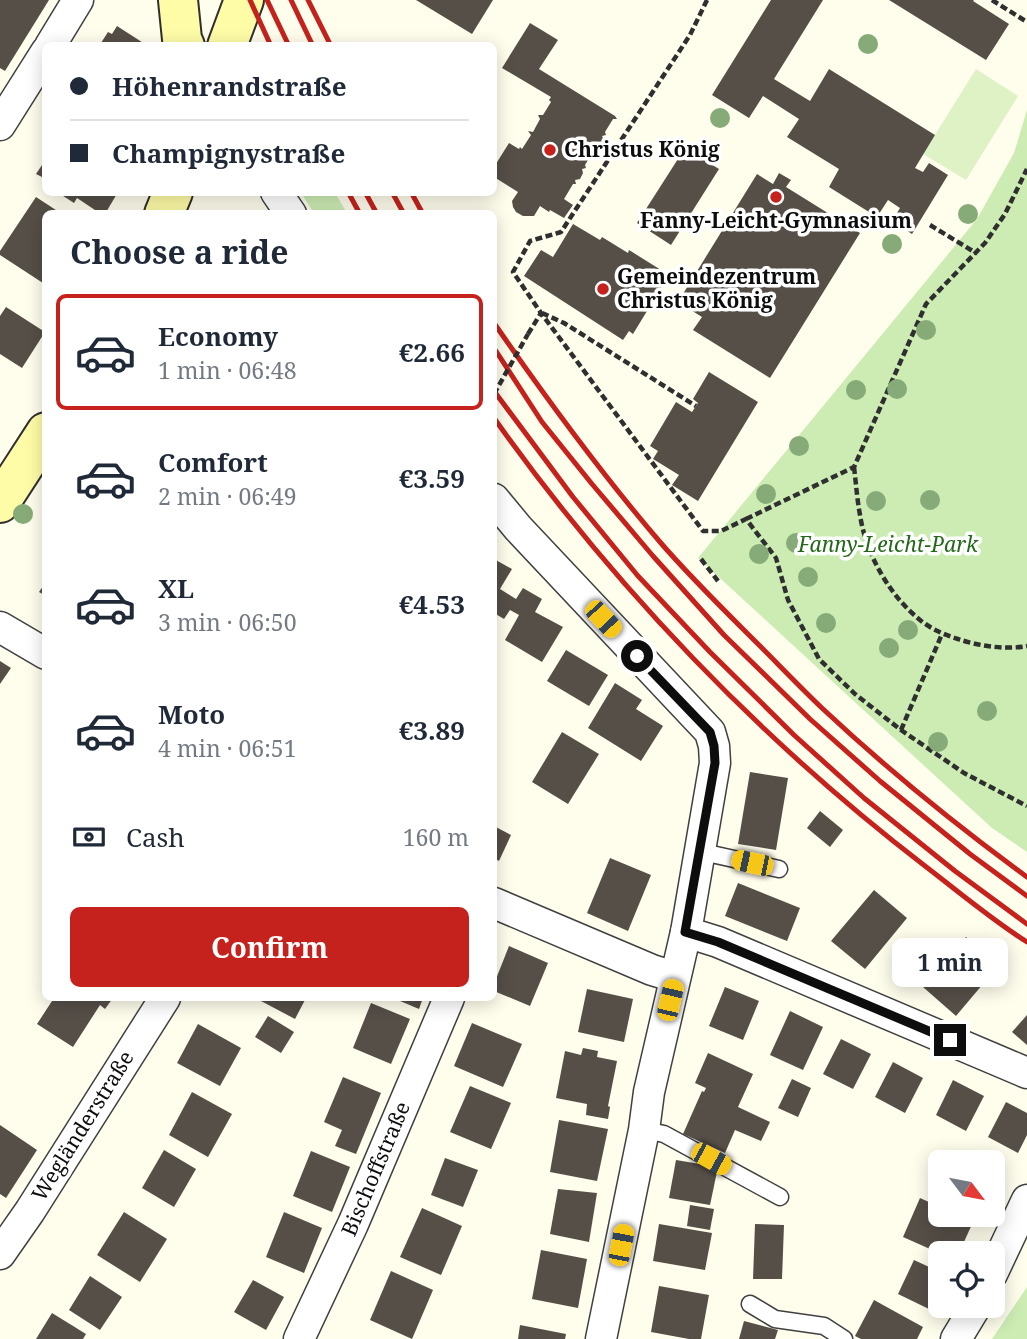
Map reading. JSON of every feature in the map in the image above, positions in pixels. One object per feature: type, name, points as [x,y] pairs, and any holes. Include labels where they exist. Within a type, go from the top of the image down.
[{"type":"main road","points":[[178,0],[183,42]]},
{"type":"main road","points":[[0,503],[42,438]]},
{"type":"street","points":[[52,42],[78,0]]},
{"type":"street","points":[[0,125],[42,58]]},
{"type":"street","points":[[497,503],[527,538],[710,732],[714,746],[715,763],[685,932],[649,1092],[644,1130],[601,1339]]},
{"type":"street","points":[[0,627],[42,652]]},
{"type":"street","points":[[497,904],[652,970],[675,977]]},
{"type":"street","points":[[685,932],[718,942],[1027,1073]]},
{"type":"street","name":"Wegländerstraße","points":[[0,1254],[162,1001]]},
{"type":"street","name":"Bischoffstraße","points":[[299,1339],[353,1224],[448,1001]]},
{"type":"street","points":[[1005,1247],[1027,1200]]},
{"type":"street","points":[[956,1339],[969,1318]]},
{"type":"lane","points":[[698,852],[779,869]]},
{"type":"lane","points":[[644,1130],[664,1134],[780,1197]]},
{"type":"lane","points":[[750,1304],[775,1319],[824,1326],[844,1339]]},
{"type":"path","points":[[707,0],[690,35],[561,232],[530,241],[513,272],[704,531],[721,531],[854,467]]},
{"type":"path","points":[[992,0],[1027,22]]},
{"type":"path","points":[[1027,169],[1005,214],[985,243],[926,304],[854,467],[860,517],[869,548],[881,574],[900,601],[921,621],[942,634],[969,643],[1027,646]]},
{"type":"path","points":[[1020,185],[1027,189]]},
{"type":"path","points":[[930,225],[976,253]]},
{"type":"path","points":[[497,389],[541,313]]},
{"type":"path","points":[[541,313],[564,323],[696,406]]},
{"type":"path","points":[[746,519],[776,558],[789,600],[819,659],[855,694],[901,730],[964,773],[1027,806]]},
{"type":"path","points":[[701,559],[718,581]]},
{"type":"path","points":[[901,730],[942,634]]},
{"type":"green space","points":[[976,69],[1018,96],[966,180],[923,154]]},
{"type":"green space","name":"Fanny-Leicht-Park","points":[[1027,110],[1027,852],[992,828],[698,558],[977,219],[1014,153]]},
{"type":"green space","points":[[303,196],[337,196],[345,210],[312,210]]},
{"type":"green space","points":[[1027,1287],[1027,1339],[992,1339]]},
{"type":"building","points":[[0,0],[49,0],[5,71],[0,68]]},
{"type":"building","points":[[416,0],[493,0],[472,34]]},
{"type":"building","points":[[771,0],[823,0],[774,79],[810,101],[829,69],[935,135],[915,168],[923,172],[929,163],[948,175],[912,234],[892,221],[900,208],[888,200],[877,217],[829,187],[839,169],[787,137],[799,119],[763,96],[749,118],[712,95]]},
{"type":"building","points":[[889,0],[974,0],[1009,24],[986,60]]},
{"type":"building","name":"Christus König","points":[[530,23],[558,40],[539,69],[617,119],[613,119],[605,132],[606,135],[602,136],[604,140],[600,147],[594,149],[596,152],[593,152],[585,165],[586,168],[582,169],[580,179],[575,180],[576,184],[573,184],[564,199],[573,205],[564,218],[540,206],[534,216],[523,216],[516,212],[512,201],[518,192],[497,179],[497,162],[509,143],[522,149],[531,135],[528,131],[533,132],[540,119],[538,115],[543,115],[551,102],[551,97],[502,68]]},
{"type":"building","points":[[117,26],[142,42],[102,42],[108,32],[112,34]]},
{"type":"building","points":[[685,148],[719,169],[671,245],[637,223]]},
{"type":"building","points":[[42,165],[42,177],[36,174]]},
{"type":"building","points":[[779,173],[791,180],[786,187],[860,233],[770,378],[693,330],[702,317],[678,302],[757,174],[773,184]]},
{"type":"building","points":[[63,196],[116,196],[107,210],[95,210],[77,198],[74,203]]},
{"type":"building","points":[[36,197],[56,210],[42,210],[42,282],[0,255],[0,251]]},
{"type":"building","name":"Gemeindezentrum Christus König","points":[[573,224],[628,253],[629,250],[669,275],[633,334],[629,331],[623,340],[524,276],[541,250],[553,257]]},
{"type":"building","points":[[6,307],[42,330],[42,337],[22,368],[0,354],[0,316]]},
{"type":"building","points":[[709,372],[758,402],[698,501],[672,485],[679,475],[653,459],[658,451],[650,446],[676,402],[692,412],[698,403],[693,399]]},
{"type":"building","points":[[497,561],[512,569],[500,589],[516,599],[523,588],[542,599],[535,612],[563,627],[542,662],[505,640],[519,615],[510,610],[504,619],[497,615]]},
{"type":"building","points":[[566,650],[608,675],[589,706],[547,681]]},
{"type":"building","points":[[0,661],[11,668],[0,684]]},
{"type":"building","points":[[615,683],[642,700],[636,709],[663,726],[641,761],[588,728]]},
{"type":"building","points":[[562,732],[599,754],[568,804],[532,782]]},
{"type":"building","points":[[750,772],[788,778],[776,850],[738,844]]},
{"type":"building","points":[[820,811],[843,830],[830,847],[807,828]]},
{"type":"building","points":[[497,828],[511,835],[499,861],[497,860]]},
{"type":"building","points":[[610,858],[651,875],[628,931],[587,913]]},
{"type":"building","points":[[738,883],[800,908],[787,941],[725,916]]},
{"type":"building","points":[[874,890],[907,918],[865,969],[831,941]]},
{"type":"building","points":[[966,937],[999,965],[956,1016],[923,987]]},
{"type":"building","points":[[509,946],[548,963],[530,1006],[497,992],[497,976]]},
{"type":"building","points":[[725,987],[759,1001],[743,1040],[709,1026]]},
{"type":"building","points":[[587,989],[633,999],[624,1042],[578,1032]]},
{"type":"building","points":[[52,1001],[111,1001],[105,1009],[100,1005],[73,1047],[37,1024]]},
{"type":"building","points":[[261,1001],[304,1001],[295,1019]]},
{"type":"building","points":[[400,1001],[422,1001],[419,1009]]},
{"type":"building","points":[[371,1003],[410,1019],[391,1064],[353,1048]]},
{"type":"building","points":[[790,1011],[823,1027],[803,1070],[770,1055]]},
{"type":"building","points":[[1027,1015],[1027,1045],[1012,1032]]},
{"type":"building","points":[[268,1016],[294,1032],[281,1053],[255,1037]]},
{"type":"building","points":[[472,1023],[522,1044],[503,1087],[454,1066]]},
{"type":"building","points":[[198,1024],[241,1048],[220,1086],[177,1063]]},
{"type":"building","points":[[841,1039],[871,1054],[853,1089],[823,1074]]},
{"type":"building","points":[[583,1048],[598,1051],[597,1057],[617,1061],[608,1119],[586,1115],[587,1104],[556,1098],[565,1051],[581,1055]]},
{"type":"building","points":[[708,1053],[753,1074],[738,1107],[770,1122],[761,1141],[735,1130],[725,1153],[683,1134],[702,1091],[706,1088],[695,1083]]},
{"type":"building","points":[[893,1062],[923,1078],[905,1113],[875,1097]]},
{"type":"building","points":[[343,1077],[381,1093],[356,1154],[335,1146],[342,1130],[324,1122]]},
{"type":"building","points":[[792,1079],[811,1088],[798,1117],[778,1108]]},
{"type":"building","points":[[953,1080],[984,1096],[966,1131],[936,1115]]},
{"type":"building","points":[[470,1086],[511,1103],[491,1149],[450,1132]]},
{"type":"building","points":[[192,1092],[232,1114],[208,1157],[169,1135]]},
{"type":"building","points":[[1006,1102],[1027,1113],[1027,1135],[1018,1153],[988,1137]]},
{"type":"building","points":[[559,1120],[608,1129],[597,1181],[550,1172]]},
{"type":"building","points":[[0,1125],[37,1150],[6,1198],[0,1194]]},
{"type":"building","points":[[164,1150],[196,1169],[174,1207],[142,1188]]},
{"type":"building","points":[[311,1151],[350,1167],[332,1212],[293,1196]]},
{"type":"building","points":[[445,1158],[478,1170],[463,1207],[431,1195]]},
{"type":"building","points":[[676,1160],[718,1167],[710,1205],[669,1198]]},
{"type":"building","points":[[558,1189],[597,1193],[589,1242],[550,1234]]},
{"type":"building","points":[[920,1198],[928,1202],[928,1227],[971,1227],[964,1241],[928,1241],[928,1248],[903,1237]]},
{"type":"building","points":[[690,1205],[714,1209],[710,1230],[687,1226]]},
{"type":"building","points":[[422,1208],[462,1226],[441,1275],[400,1257]]},
{"type":"building","points":[[124,1212],[167,1239],[140,1282],[97,1255]]},
{"type":"building","points":[[284,1212],[322,1228],[304,1273],[266,1257]]},
{"type":"building","points":[[659,1224],[712,1233],[705,1270],[653,1261]]},
{"type":"building","points":[[755,1224],[784,1225],[782,1279],[753,1279]]},
{"type":"building","points":[[541,1250],[587,1259],[578,1308],[532,1299]]},
{"type":"building","points":[[914,1260],[928,1266],[928,1309],[898,1294]]},
{"type":"building","points":[[391,1271],[433,1290],[412,1339],[370,1320]]},
{"type":"building","points":[[90,1276],[122,1297],[100,1330],[69,1310]]},
{"type":"building","points":[[253,1280],[284,1297],[266,1330],[234,1312]]},
{"type":"building","points":[[659,1286],[709,1295],[701,1339],[651,1332]]},
{"type":"building","points":[[874,1300],[923,1327],[917,1339],[861,1339],[855,1336]]},
{"type":"building","points":[[52,1313],[86,1334],[83,1339],[36,1339]]},
{"type":"building","points":[[744,1321],[778,1330],[775,1339],[739,1339]]},
{"type":"building","points":[[520,1325],[566,1334],[565,1339],[518,1339]]},
{"type":"railway","points":[[250,0],[269,42]]},
{"type":"railway","points":[[267,0],[287,42]]},
{"type":"railway","points":[[291,0],[311,42]]},
{"type":"railway","points":[[308,0],[329,42]]},
{"type":"railway","points":[[350,196],[358,210]]},
{"type":"railway","points":[[367,196],[375,210]]},
{"type":"railway","points":[[394,196],[402,210]]},
{"type":"railway","points":[[413,196],[421,210]]},
{"type":"railway","points":[[497,327],[595,462],[660,542],[696,581],[847,731],[922,796],[1027,877]]},
{"type":"railway","points":[[497,353],[542,422],[653,556],[724,635],[810,719],[880,781],[1027,896]]},
{"type":"railway","points":[[497,395],[573,497],[638,576],[710,652],[794,735],[864,798],[955,871],[1027,924]]},
{"type":"railway","points":[[497,422],[589,542],[640,601],[748,713],[864,818],[976,906],[1027,942]]},
{"type":"place","name":"Christus König","points":[[550,150]]},
{"type":"place","name":"Fanny-Leicht-Gymnasium","points":[[776,197]]},
{"type":"place","name":"Gemeindezentrum Christus König","points":[[603,289]]},
{"type":"route","points":[[637,656],[700,720],[710,732],[714,746],[715,763],[685,932],[718,942],[950,1040]]}]
